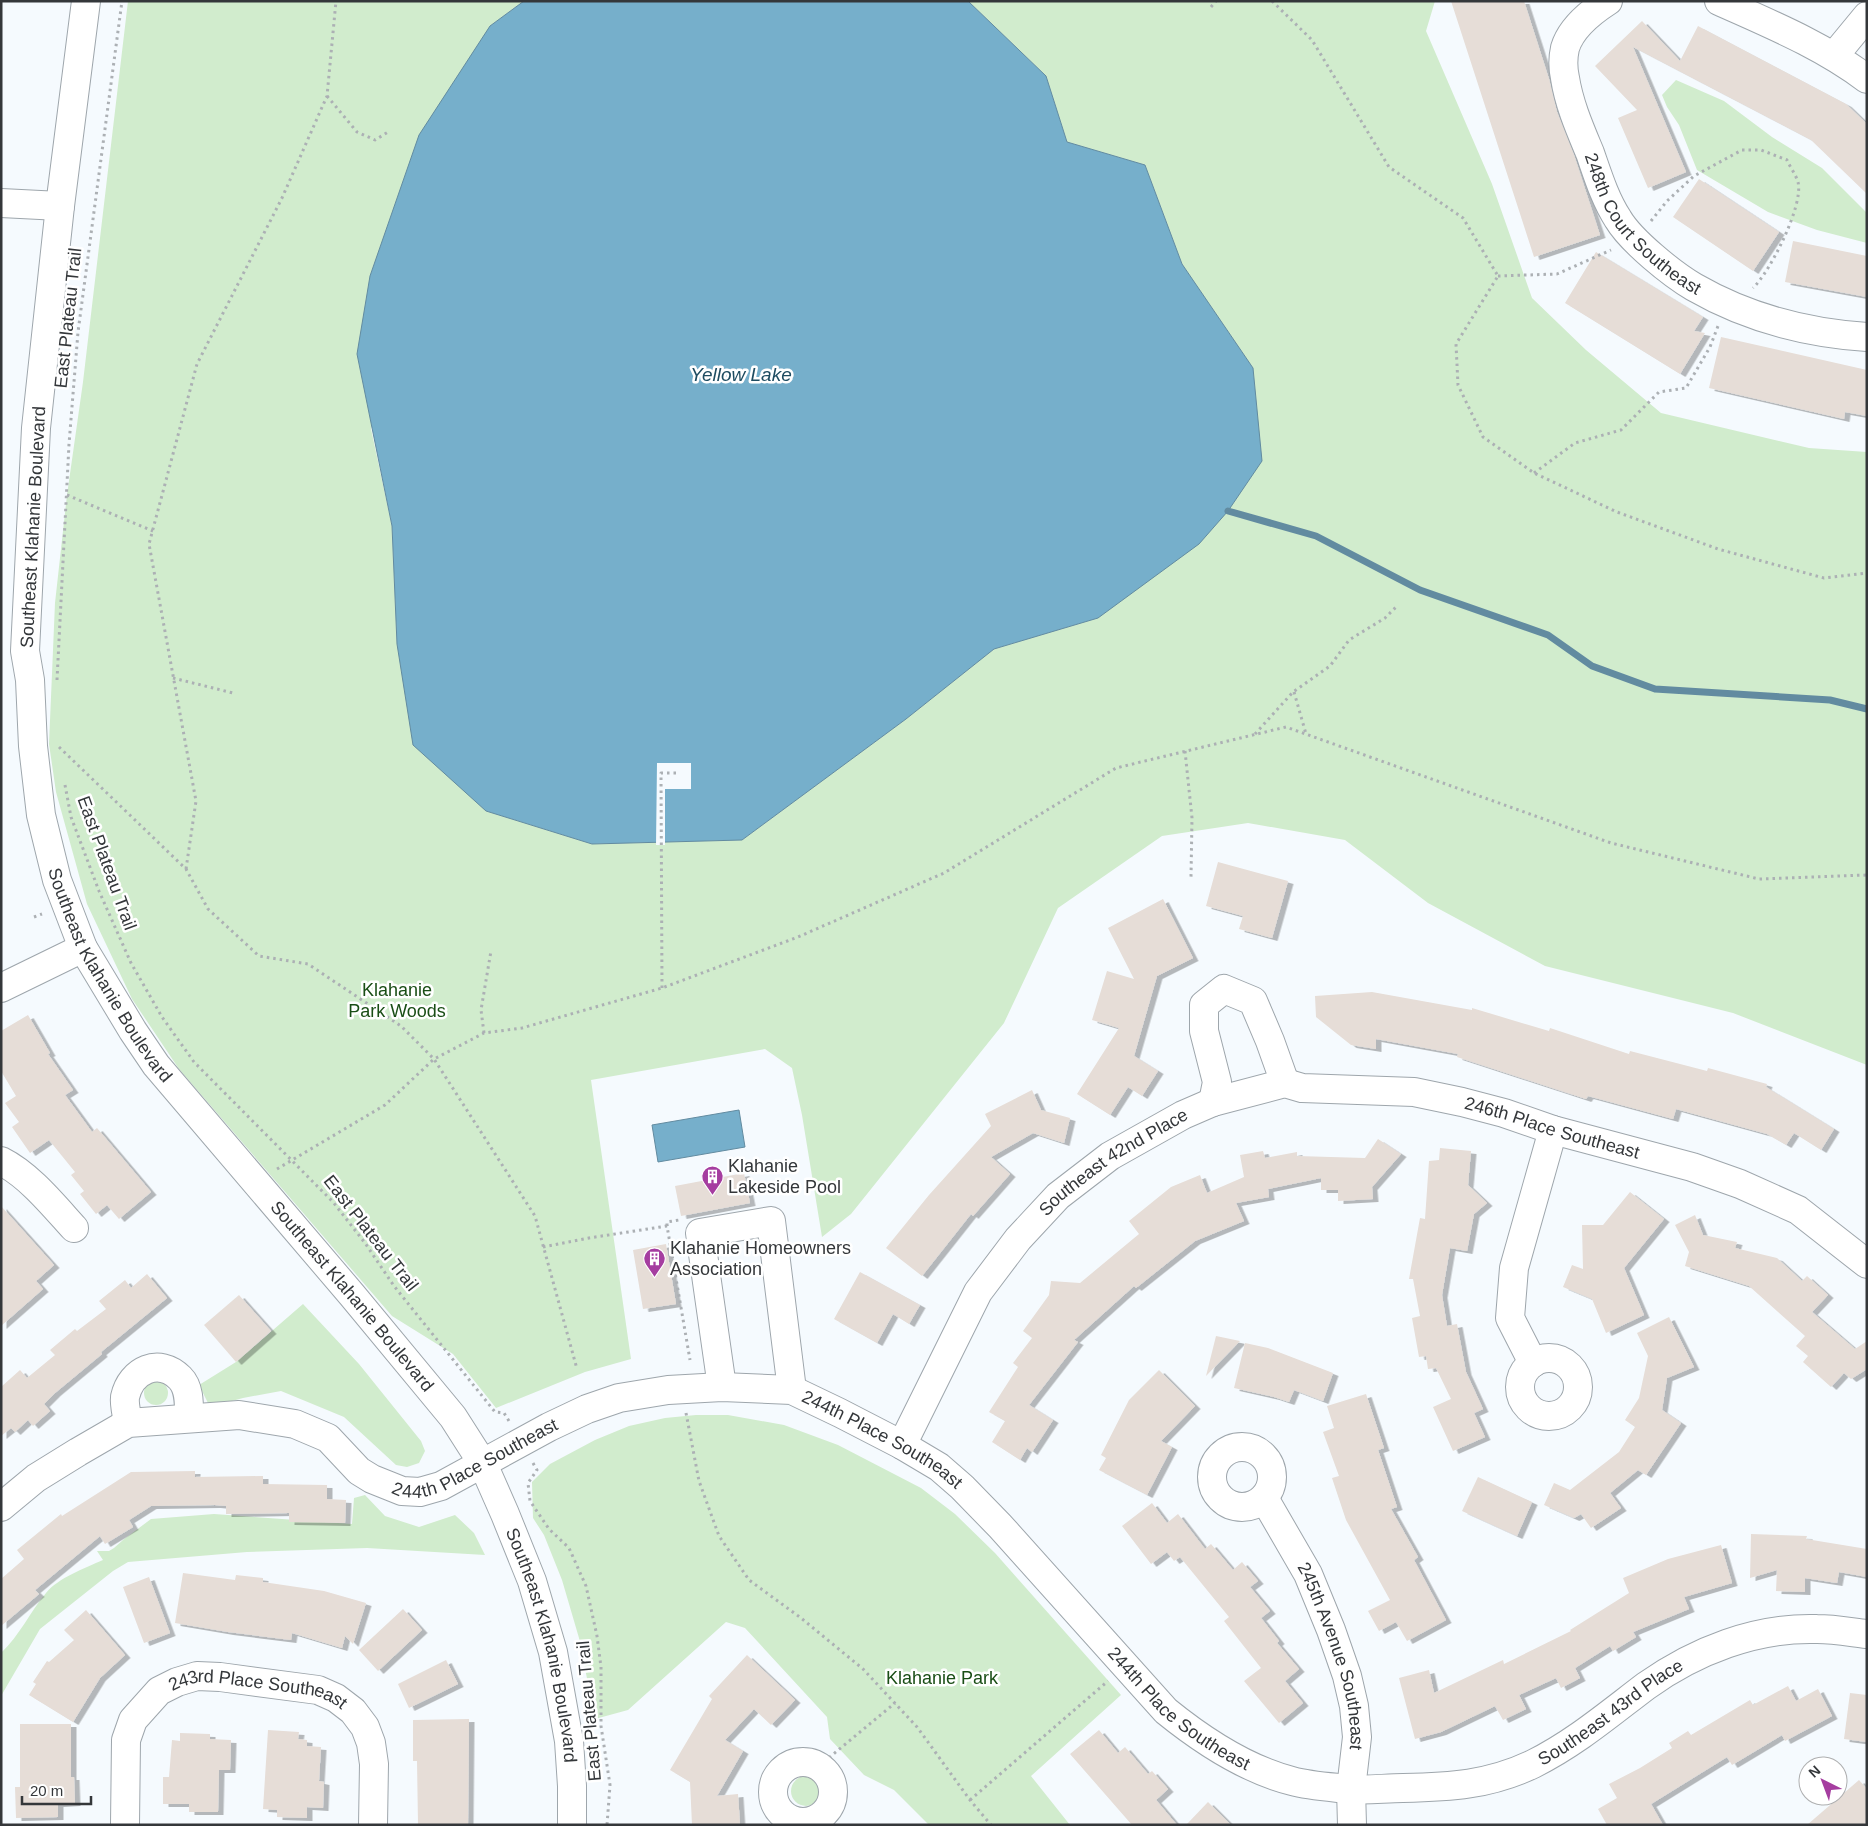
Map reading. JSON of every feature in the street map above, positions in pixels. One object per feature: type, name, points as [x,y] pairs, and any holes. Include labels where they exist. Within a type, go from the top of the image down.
[{"type":"street","name":"Southeast Klahanie Boulevard","points":[[86,1],[60,206],[36,428],[25,651],[30,680],[33,746],[41,815],[57,880],[83,948],[133,1031],[156,1065],[453,1417],[483,1464],[532,1581],[554,1652],[569,1742],[572,1825]]},
{"type":"street","name":"248th Court Southeast","points":[[1608,1],[1583,21],[1571,34],[1565,48],[1565,79],[1577,121],[1606,196],[1618,220],[1635,240],[1693,287],[1732,307],[1802,328],[1831,334],[1867,337]]},
{"type":"street","points":[[1719,1],[1804,40],[1834,56],[1867,79]]},
{"type":"street","points":[[1834,56],[1867,16]]},
{"type":"street","points":[[1,203],[60,206]]},
{"type":"street","points":[[1,988],[83,948]]},
{"type":"street","points":[[1213,1102],[1217,1082],[1204,1031],[1204,1005],[1224,989],[1252,1001],[1270,1041],[1284,1083]]},
{"type":"street","name":"246th Place Southeast","points":[[1213,1102],[1284,1083],[1302,1088],[1414,1092],[1462,1102],[1504,1113],[1553,1130],[1692,1167],[1740,1184],[1798,1210],[1867,1264]]},
{"type":"street","name":"Southeast 42nd Place","points":[[902,1445],[978,1292],[1018,1239],[1058,1196],[1110,1156],[1183,1115],[1213,1102]]},
{"type":"street","points":[[1533,1363],[1510,1318],[1514,1268],[1553,1130]]},
{"type":"street","points":[[1,1160],[36,1188],[74,1228]]},
{"type":"street","points":[[722,1387],[700,1233],[771,1222],[792,1390]]},
{"type":"street","points":[[128,1423],[125,1398],[131,1381],[147,1368],[167,1368],[181,1378],[189,1398],[189,1418]]},
{"type":"street","name":"244th Place Southeast","points":[[1,1507],[36,1478],[128,1423],[239,1415],[295,1424],[328,1438],[359,1471],[372,1479],[402,1491],[420,1492],[441,1486],[549,1427],[587,1409],[619,1398],[668,1390],[722,1387],[792,1390],[840,1412],[939,1467],[962,1487],[1007,1534],[1166,1711],[1194,1734],[1246,1763],[1292,1781],[1351,1789]]},
{"type":"street","name":"245th Avenue Southeast","points":[[1264,1498],[1308,1574],[1347,1676],[1354,1706],[1357,1737],[1351,1789],[1352,1825]]},
{"type":"street","name":"Southeast 43rd Place","points":[[1351,1789],[1443,1787],[1468,1785],[1502,1778],[1562,1748],[1677,1666],[1715,1646],[1778,1631],[1816,1628],[1867,1634]]},
{"type":"street","name":"243rd Place Southeast","points":[[125,1825],[126,1740],[133,1720],[159,1691],[177,1682],[198,1676],[220,1677],[318,1690],[336,1698],[353,1712],[365,1727],[371,1742],[374,1764],[373,1825]]},
{"type":"street","points":[[799,1762],[810,1762],[819,1766],[827,1772],[834,1790],[833,1800],[829,1809],[822,1816],[813,1820],[804,1822],[785,1821],[774,1800],[773,1790],[776,1779],[781,1771],[799,1762]]},
{"type":"path","name":"East Plateau Trail","points":[[57,681],[66,495],[78,332],[122,1]]},
{"type":"path","points":[[186,869],[196,801],[150,544],[197,364],[282,198],[327,96],[336,1]]},
{"type":"path","points":[[1211,7],[1216,1]]},
{"type":"path","points":[[1272,1],[1312,40],[1389,167],[1463,218],[1498,276]]},
{"type":"path","points":[[327,96],[357,132],[375,140],[388,132]]},
{"type":"path","points":[[1498,276],[1558,274],[1635,240],[1667,201],[1694,176],[1724,158],[1742,150],[1761,150],[1787,160],[1798,182],[1796,208],[1787,231],[1760,281],[1732,307],[1719,324],[1710,347],[1686,388],[1659,392],[1620,430],[1575,443],[1534,473]]},
{"type":"path","points":[[1498,276],[1456,344],[1458,385],[1483,437],[1534,473],[1616,512],[1718,549],[1824,578],[1867,573]]},
{"type":"path","points":[[66,495],[153,531]]},
{"type":"path","points":[[1254,735],[1293,692],[1330,666],[1349,640],[1385,618],[1396,607]]},
{"type":"path","points":[[173,678],[233,694]]},
{"type":"path","points":[[1293,692],[1306,735]]},
{"type":"path","points":[[256,1182],[385,1105],[434,1059],[484,1033],[522,1028],[662,988],[798,937],[944,873],[1116,768],[1286,728],[1611,843],[1759,879],[1867,875]]},
{"type":"path","points":[[59,755],[58,746],[186,869],[208,909],[259,956],[308,964],[401,1026],[434,1059],[535,1216],[578,1369]]},
{"type":"path","points":[[1185,751],[1192,818],[1190,876]]},
{"type":"path","points":[[662,988],[661,773],[679,773]]},
{"type":"path","name":"East Plateau Trail","points":[[64,781],[71,817],[99,891],[131,963],[162,1018],[194,1062],[333,1202],[365,1243],[394,1286],[495,1412],[504,1413],[506,1417]]},
{"type":"path","points":[[34,917],[42,914]]},
{"type":"path","points":[[484,1033],[481,1010],[491,951]]},
{"type":"path","points":[[543,1247],[667,1226],[690,1360]]},
{"type":"path","points":[[685,1411],[699,1481],[719,1536],[749,1580],[801,1618],[863,1670],[917,1727],[970,1800],[991,1825]]},
{"type":"path","name":"East Plateau Trail","points":[[536,1467],[537,1470],[528,1483],[530,1501],[548,1529],[569,1548],[586,1586],[593,1619],[601,1667],[601,1726],[610,1785],[608,1825]]},
{"type":"path","points":[[970,1800],[1112,1677]]},
{"type":"path","points":[[819,1766],[895,1703]]},
{"type":"green space","name":"Klahanie Park Woods","points":[[128,1],[524,1],[490,26],[371,429],[392,526],[397,644],[486,811],[592,844],[742,840],[906,719],[994,649],[1098,618],[1253,368],[1182,264],[1145,165],[1067,142],[1046,76],[968,1],[1435,1],[1426,31],[1492,184],[1532,298],[1586,350],[1661,413],[1809,448],[1867,452],[1867,1065],[1733,1013],[1545,966],[1428,903],[1345,840],[1248,823],[1162,836],[1058,908],[1004,1023],[851,1214],[822,1237],[802,1115],[792,1068],[765,1049],[591,1080],[631,1359],[585,1372],[496,1408],[453,1354],[392,1316],[179,1069],[132,999],[87,904],[56,792],[49,744],[55,603]]},
{"type":"green space","points":[[1676,80],[1724,101],[1772,137],[1822,168],[1867,213],[1867,243],[1817,230],[1768,212],[1697,170],[1679,125],[1667,107],[1662,95]]},
{"type":"green space","points":[[303,1304],[359,1364],[421,1441],[425,1451],[419,1463],[407,1467],[396,1465],[344,1417],[281,1391],[243,1398],[210,1407],[199,1385],[236,1362]]},
{"type":"green space","points":[[156,1381],[165,1384],[168,1393],[165,1402],[156,1405],[147,1402],[144,1393],[147,1384]]},
{"type":"green space","name":"Klahanie Park","points":[[696,1415],[728,1415],[784,1425],[838,1445],[921,1488],[955,1514],[995,1553],[1121,1695],[1031,1776],[1070,1825],[929,1825],[894,1790],[864,1775],[830,1739],[827,1717],[745,1628],[726,1622],[628,1710],[595,1719],[579,1638],[562,1580],[544,1535],[533,1518],[532,1482],[550,1464],[595,1440],[629,1426],[665,1418]]},
{"type":"green space","points":[[365,1495],[385,1516],[419,1527],[455,1515],[474,1533],[485,1555],[367,1548],[247,1552],[128,1562],[113,1571],[40,1629],[1,1696],[1,1653],[14,1639],[46,1593],[65,1578],[103,1560],[97,1551],[109,1551],[151,1519],[214,1514],[352,1524],[354,1498]]},
{"type":"green space","points":[[806,1776],[812,1777],[820,1785],[820,1797],[812,1805],[806,1806],[800,1805],[792,1797],[791,1791],[792,1785],[800,1777]]},
{"type":"water","name":"Yellow Lake","points":[[524,1],[968,1],[1046,76],[1067,142],[1145,165],[1182,264],[1253,368],[1262,461],[1228,511],[1199,544],[1098,618],[994,649],[906,719],[742,840],[592,844],[486,811],[413,745],[397,644],[392,526],[357,354],[370,276],[419,135],[490,26]]},
{"type":"water","points":[[739,1110],[745,1147],[658,1162],[652,1125]]},
{"type":"pier","points":[[657,763],[691,763],[691,789],[665,789],[665,845],[656,845]]},
{"type":"building","points":[[1451,1],[1524,1],[1549,79],[1557,112],[1574,155],[1600,235],[1534,257]]},
{"type":"building","points":[[1642,21],[1680,61],[1698,26],[1846,104],[1867,124],[1867,194],[1811,140],[1633,47],[1686,172],[1648,188],[1618,118],[1637,110],[1595,66]]},
{"type":"building","points":[[1699,179],[1779,232],[1753,271],[1673,217]]},
{"type":"building","points":[[1793,241],[1867,256],[1867,297],[1785,282]]},
{"type":"building","points":[[1596,252],[1703,317],[1694,331],[1705,333],[1680,374],[1565,303]]},
{"type":"building","points":[[1721,337],[1867,370],[1867,416],[1845,412],[1844,419],[1709,388]]},
{"type":"building","points":[[1218,862],[1288,881],[1272,938],[1239,929],[1243,916],[1206,906]]},
{"type":"building","points":[[1163,899],[1193,958],[1157,976],[1134,1056],[1158,1071],[1142,1096],[1128,1087],[1110,1115],[1077,1094],[1119,1028],[1092,1020],[1107,971],[1134,979],[1108,928]]},
{"type":"building","points":[[1372,992],[1472,1010],[1472,1008],[1549,1031],[1550,1028],[1629,1054],[1630,1051],[1707,1071],[1708,1068],[1767,1084],[1766,1087],[1834,1129],[1821,1150],[1794,1133],[1786,1145],[1767,1134],[1676,1109],[1673,1119],[1588,1096],[1586,1099],[1457,1057],[1458,1054],[1376,1039],[1376,1049],[1351,1045],[1316,1017],[1315,996]]},
{"type":"building","points":[[28,1015],[50,1053],[48,1054],[73,1090],[65,1095],[92,1132],[97,1128],[151,1192],[119,1219],[107,1205],[96,1214],[80,1194],[84,1191],[71,1175],[75,1172],[49,1140],[30,1153],[12,1127],[19,1122],[5,1103],[16,1096],[1,1071],[1,1031]]},
{"type":"building","points":[[1032,1090],[1041,1110],[1070,1118],[1064,1143],[1033,1133],[991,1157],[1010,1174],[973,1216],[971,1214],[922,1276],[886,1248],[929,1195],[991,1126],[985,1114]]},
{"type":"building","points":[[1378,1139],[1401,1154],[1372,1187],[1373,1199],[1338,1201],[1338,1190],[1321,1190],[1321,1178],[1268,1189],[1269,1197],[1236,1203],[1244,1221],[1195,1241],[1136,1288],[1134,1286],[1074,1340],[1078,1342],[1029,1405],[1053,1420],[1032,1452],[1027,1448],[1020,1460],[992,1442],[1005,1421],[989,1412],[1018,1367],[1013,1363],[1032,1338],[1023,1331],[1049,1295],[1051,1281],[1080,1283],[1139,1234],[1129,1221],[1171,1187],[1200,1175],[1207,1193],[1244,1177],[1240,1155],[1263,1151],[1265,1158],[1297,1152],[1297,1156],[1365,1158]]},
{"type":"building","points":[[1440,1148],[1471,1151],[1468,1185],[1487,1203],[1474,1214],[1467,1251],[1450,1248],[1442,1295],[1447,1326],[1457,1324],[1466,1372],[1483,1409],[1474,1413],[1485,1437],[1453,1451],[1433,1407],[1451,1399],[1436,1368],[1428,1369],[1426,1356],[1419,1357],[1412,1318],[1420,1316],[1413,1279],[1409,1279],[1420,1218],[1425,1219],[1429,1161],[1439,1160]]},
{"type":"building","name":"Klahanie Lakeside Pool","points":[[744,1173],[750,1203],[681,1216],[675,1186]]},
{"type":"building","points":[[1630,1192],[1664,1219],[1624,1268],[1644,1315],[1606,1333],[1592,1299],[1563,1287],[1572,1265],[1583,1269],[1582,1225],[1603,1225]]},
{"type":"building","points":[[1,1206],[54,1265],[36,1281],[43,1289],[1,1326]]},
{"type":"building","points":[[1695,1215],[1703,1235],[1737,1242],[1735,1248],[1777,1258],[1802,1281],[1807,1276],[1828,1295],[1812,1312],[1855,1349],[1867,1341],[1867,1369],[1851,1379],[1844,1373],[1831,1387],[1803,1362],[1808,1356],[1796,1346],[1805,1336],[1749,1286],[1685,1266],[1689,1252],[1675,1225]]},
{"type":"building","name":"Klahanie Homeowners Association","points":[[666,1244],[676,1304],[643,1309],[633,1250]]},
{"type":"building","points":[[860,1272],[920,1305],[909,1324],[893,1314],[877,1343],[834,1319]]},
{"type":"building","points":[[147,1274],[167,1298],[101,1352],[102,1354],[55,1393],[44,1404],[50,1411],[33,1426],[28,1420],[15,1432],[11,1428],[1,1436],[1,1387],[20,1370],[27,1378],[55,1355],[50,1350],[75,1329],[77,1331],[106,1309],[99,1301],[125,1280],[131,1288]]},
{"type":"building","points":[[239,1295],[271,1331],[236,1362],[204,1325]]},
{"type":"building","points":[[1669,1317],[1694,1367],[1667,1378],[1662,1410],[1681,1423],[1646,1475],[1638,1470],[1610,1493],[1621,1508],[1591,1528],[1581,1514],[1574,1518],[1544,1505],[1554,1483],[1570,1490],[1619,1452],[1635,1427],[1625,1420],[1639,1398],[1648,1356],[1637,1333]]},
{"type":"building","points":[[1216,1336],[1240,1341],[1206,1376]]},
{"type":"building","points":[[1245,1343],[1268,1348],[1333,1373],[1323,1401],[1294,1390],[1289,1402],[1234,1388]]},
{"type":"building","points":[[1159,1370],[1195,1406],[1161,1441],[1172,1447],[1147,1495],[1099,1470],[1106,1458],[1101,1455],[1129,1400]]},
{"type":"building","points":[[1366,1394],[1384,1448],[1378,1450],[1397,1507],[1391,1509],[1418,1557],[1414,1560],[1446,1620],[1407,1641],[1396,1622],[1379,1631],[1368,1611],[1390,1600],[1346,1520],[1332,1478],[1339,1476],[1323,1432],[1334,1428],[1327,1406]]},
{"type":"building","points":[[195,1471],[195,1477],[263,1476],[263,1484],[327,1485],[327,1499],[346,1500],[345,1523],[289,1522],[289,1513],[226,1514],[226,1506],[215,1505],[151,1506],[129,1520],[133,1527],[105,1544],[100,1536],[35,1590],[39,1594],[1,1626],[1,1579],[24,1559],[17,1550],[61,1514],[62,1516],[131,1472]]},
{"type":"building","points":[[1478,1477],[1532,1502],[1517,1536],[1462,1511]]},
{"type":"building","points":[[1152,1503],[1167,1523],[1178,1514],[1205,1549],[1211,1544],[1233,1570],[1242,1562],[1258,1581],[1250,1587],[1270,1611],[1261,1618],[1279,1641],[1277,1643],[1299,1669],[1285,1681],[1303,1703],[1279,1723],[1244,1681],[1261,1668],[1224,1621],[1229,1617],[1180,1557],[1174,1561],[1167,1552],[1151,1564],[1122,1526]]},
{"type":"building","points":[[1751,1534],[1807,1536],[1806,1539],[1867,1549],[1867,1577],[1839,1572],[1837,1583],[1805,1578],[1805,1592],[1776,1591],[1777,1570],[1750,1578]]},
{"type":"building","points":[[1721,1545],[1732,1583],[1684,1597],[1689,1609],[1633,1632],[1636,1637],[1613,1651],[1610,1646],[1575,1668],[1580,1678],[1561,1688],[1556,1678],[1519,1695],[1526,1709],[1503,1720],[1495,1706],[1441,1732],[1415,1739],[1399,1678],[1429,1670],[1434,1693],[1503,1660],[1504,1664],[1571,1631],[1629,1593],[1623,1578],[1668,1559]]},
{"type":"building","points":[[183,1573],[235,1580],[236,1575],[263,1578],[263,1582],[324,1591],[366,1603],[353,1644],[345,1636],[342,1648],[292,1633],[291,1640],[228,1632],[175,1623]]},
{"type":"building","points":[[149,1577],[170,1633],[144,1643],[123,1587]]},
{"type":"building","points":[[403,1609],[422,1630],[378,1671],[359,1650]]},
{"type":"building","points":[[86,1610],[125,1655],[100,1678],[73,1722],[29,1695],[36,1684],[33,1682],[47,1661],[49,1662],[74,1640],[64,1630]]},
{"type":"building","points":[[747,1655],[795,1700],[771,1725],[754,1709],[725,1740],[743,1751],[717,1796],[738,1794],[740,1825],[692,1825],[690,1782],[670,1770],[712,1699],[709,1696]]},
{"type":"building","points":[[446,1660],[458,1684],[409,1708],[398,1684]]},
{"type":"building","points":[[1788,1686],[1796,1701],[1818,1689],[1832,1716],[1785,1741],[1782,1735],[1732,1765],[1727,1757],[1651,1804],[1663,1825],[1607,1825],[1598,1809],[1617,1798],[1609,1784],[1672,1748],[1669,1743],[1688,1731],[1691,1735],[1750,1700],[1753,1705]]},
{"type":"building","points":[[1850,1693],[1867,1695],[1867,1742],[1844,1739]]},
{"type":"building","points":[[469,1719],[468,1825],[418,1825],[417,1761],[413,1761],[413,1720]]},
{"type":"building","points":[[20,1724],[71,1724],[71,1777],[74,1777],[75,1803],[58,1804],[58,1817],[16,1818],[15,1787],[20,1787]]},
{"type":"building","points":[[268,1730],[299,1732],[298,1739],[307,1740],[307,1746],[321,1747],[319,1781],[324,1782],[323,1808],[307,1807],[307,1818],[277,1817],[277,1810],[263,1809]]},
{"type":"building","points":[[1099,1730],[1118,1753],[1125,1747],[1148,1774],[1152,1771],[1168,1789],[1156,1800],[1177,1825],[1132,1825],[1070,1754]]},
{"type":"building","points":[[180,1733],[210,1734],[210,1739],[231,1740],[230,1770],[219,1770],[218,1812],[189,1812],[189,1804],[163,1804],[163,1777],[169,1777],[172,1740],[180,1741]]},
{"type":"building","points":[[1859,1780],[1867,1789],[1867,1825],[1807,1825],[1829,1806],[1848,1806],[1848,1790]]},
{"type":"building","points":[[1208,1802],[1231,1825],[1186,1825]]},
{"type":"waterway","points":[[1228,511],[1316,536],[1420,590],[1548,635],[1592,666],[1655,689],[1830,700],[1867,709]]},
{"type":"place","name":"Klahanie Lakeside Pool","points":[[712,1195]]},
{"type":"place","name":"Klahanie Homeowners Association","points":[[654,1277]]}]
